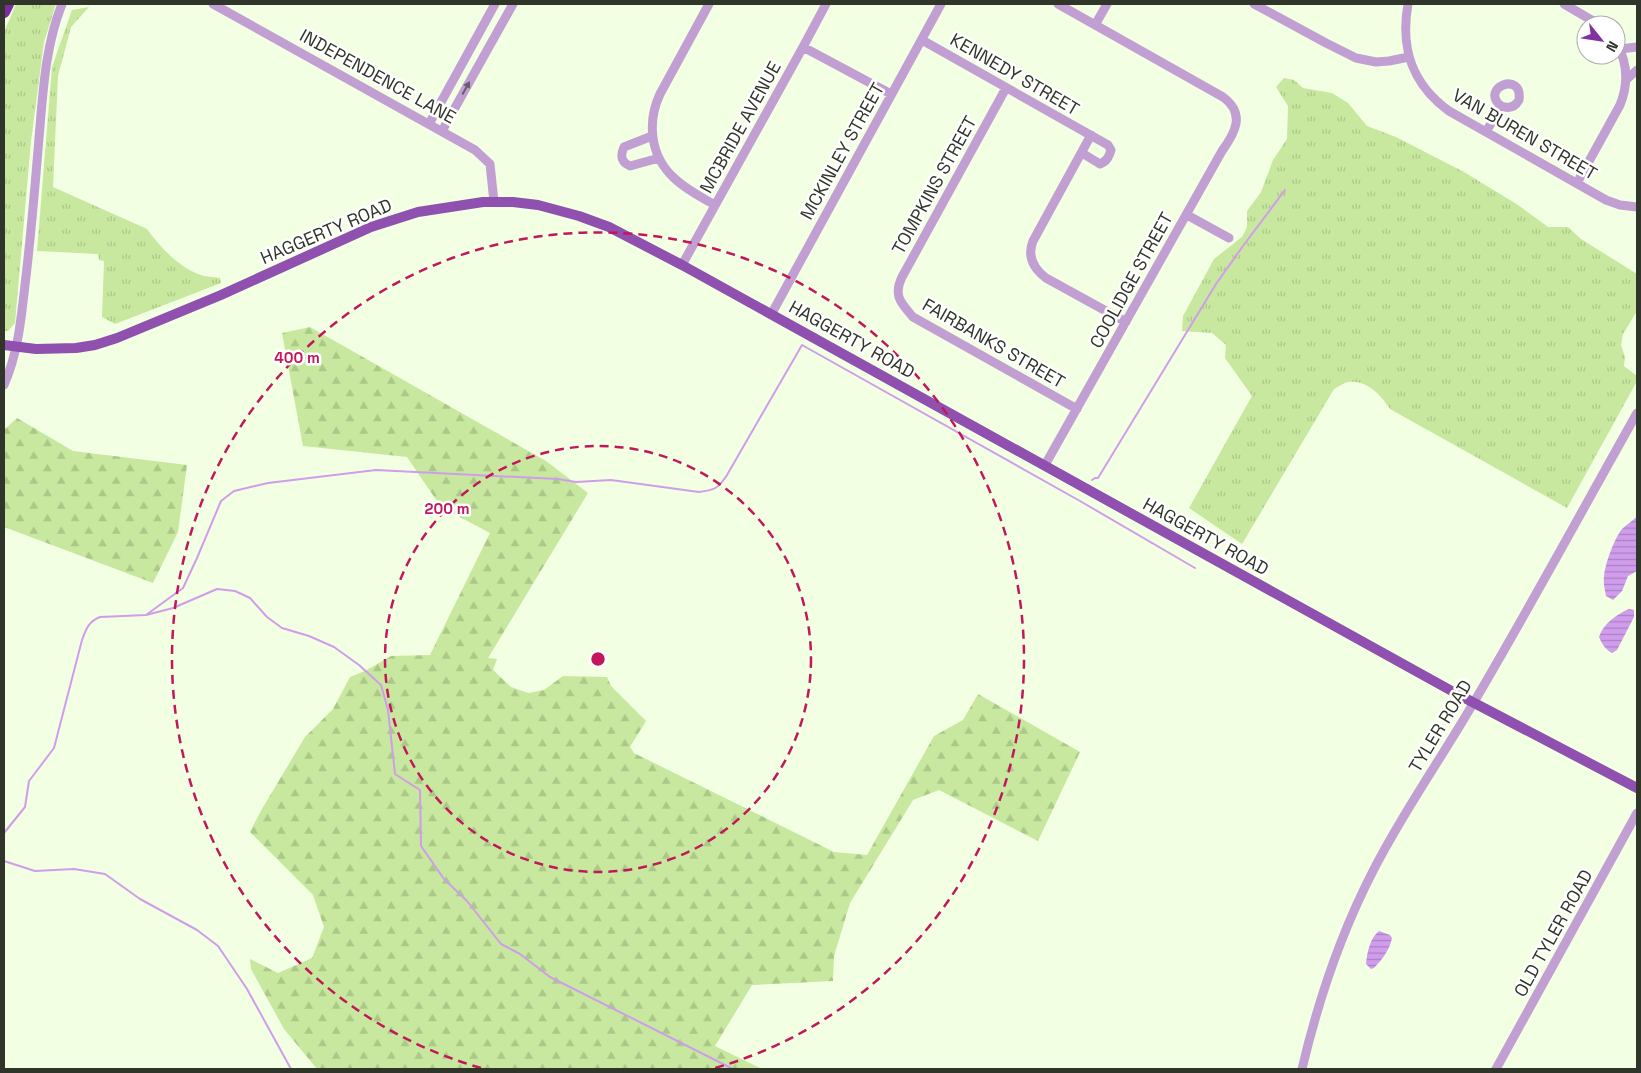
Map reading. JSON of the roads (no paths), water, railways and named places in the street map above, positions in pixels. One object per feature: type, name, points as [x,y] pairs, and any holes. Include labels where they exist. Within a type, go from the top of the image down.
[{"type":"highway","points":[[4,12],[8,4]]},
{"type":"main road","name":"HAGGERTY ROAD","points":[[4,345],[36,349],[76,348],[95,345],[117,338],[212,299],[379,224],[435,208],[483,202],[514,202],[538,205],[579,216],[609,227],[682,265],[1474,702],[1637,788]]},
{"type":"street","points":[[4,385],[18,347],[28,263],[44,79],[49,44],[62,4]]},
{"type":"street","name":"INDEPENDENCE LANE","points":[[213,4],[475,150],[490,164],[494,202]]},
{"type":"street","points":[[429,124],[495,4]]},
{"type":"street","points":[[442,131],[513,4]]},
{"type":"street","points":[[709,4],[657,101],[653,116],[652,136],[659,158],[672,176],[681,184],[715,205]]},
{"type":"street","name":"MCBRIDE AVENUE","points":[[682,265],[826,4]]},
{"type":"street","name":"MCKINLEY STREET","points":[[772,314],[941,4]]},
{"type":"street","points":[[1058,4],[1095,25],[1107,4]]},
{"type":"street","points":[[1254,4],[1356,58],[1376,62],[1409,57]]},
{"type":"street","name":"VAN BUREN STREET","points":[[1408,4],[1405,29],[1409,57],[1418,79],[1435,100],[1449,111],[1613,203],[1637,207]]},
{"type":"street","points":[[1564,4],[1583,15]]},
{"type":"street","name":"COOLIDGE STREET","points":[[1045,465],[1222,151],[1234,134],[1236,121],[1234,108],[1224,97],[1095,25]]},
{"type":"street","name":"KENNEDY STREET","points":[[922,40],[1091,135],[1108,145],[1111,150],[1109,158],[1100,164],[1082,153]]},
{"type":"street","points":[[803,47],[891,94]]},
{"type":"street","points":[[1576,183],[1624,96],[1626,79],[1625,65]]},
{"type":"street","points":[[1626,79],[1637,70]]},
{"type":"street","name":"TOMPKINS STREET","points":[[900,301],[898,287],[902,277],[1006,88]]},
{"type":"street","points":[[1486,132],[1501,106]]},
{"type":"street","points":[[1091,135],[1033,241],[1030,251],[1031,260],[1036,270],[1046,278],[1126,322]]},
{"type":"street","points":[[652,136],[624,147],[621,153],[622,159],[625,164],[630,166],[659,158]]},
{"type":"street","points":[[1187,214],[1229,238]]},
{"type":"street","name":"FAIRBANKS STREET","points":[[900,301],[913,317],[1078,409]]},
{"type":"street","name":"TYLER ROAD","points":[[1302,1069],[1326,985],[1361,896],[1390,838],[1474,702],[1637,413]]},
{"type":"street","name":"OLD TYLER ROAD","points":[[1496,1069],[1637,813]]},
{"type":"waterway","points":[[1092,480],[1098,478],[1216,284],[1285,190]]},
{"type":"waterway","points":[[146,615],[183,588],[221,501],[234,491],[268,483],[376,470],[558,479],[576,482],[611,480],[699,492],[712,489],[718,486],[727,475],[802,345],[1080,501],[1195,568]]},
{"type":"waterway","points":[[4,833],[25,807],[29,781],[54,748],[82,640],[91,623],[100,617],[146,615],[173,608],[217,589],[235,591],[250,598],[267,617],[282,628],[309,636],[334,647],[359,665],[381,685],[388,710],[395,774],[420,790],[421,846],[444,879],[467,901],[501,944],[520,954],[550,977],[733,1069]]},
{"type":"waterway","points":[[4,861],[35,871],[74,869],[105,874],[140,899],[197,930],[218,946],[247,989],[291,1069]]}]
